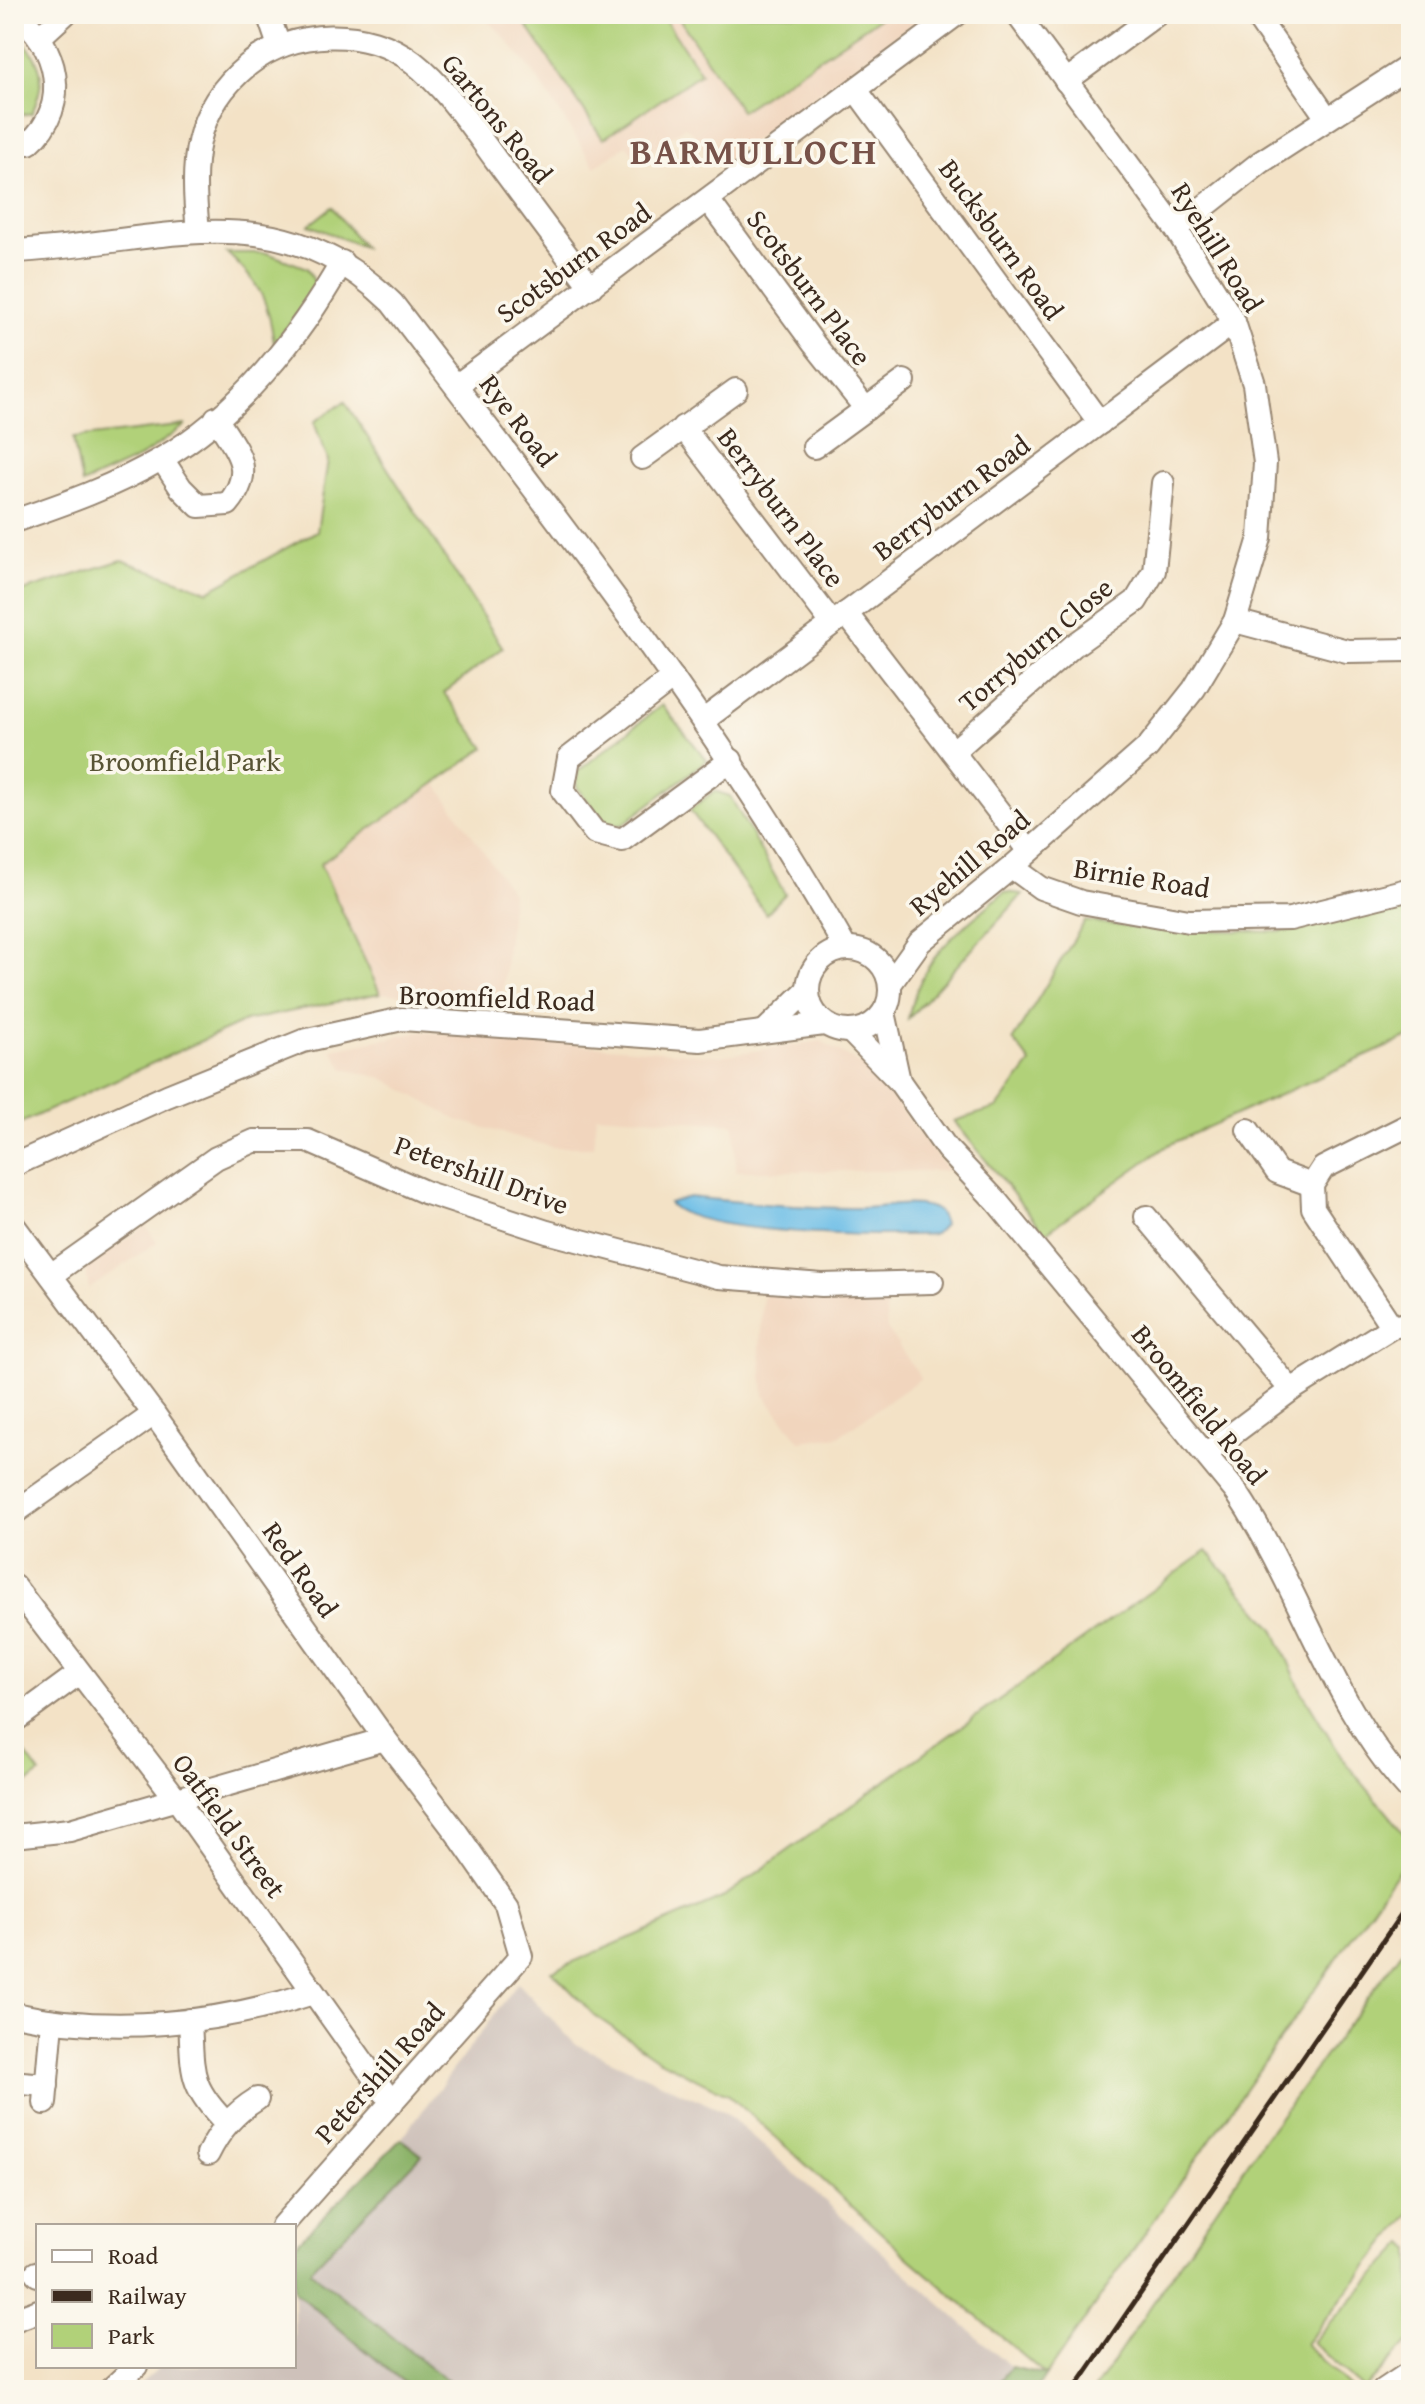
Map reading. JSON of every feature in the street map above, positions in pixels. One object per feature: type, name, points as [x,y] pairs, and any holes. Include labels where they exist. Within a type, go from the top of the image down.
[{"type":"street","points":[[14,142],[29,143],[41,132],[53,99],[56,75],[51,55],[41,36],[16,14]]},
{"type":"street","points":[[41,36],[65,14]]},
{"type":"street","points":[[268,14],[279,46]]},
{"type":"street","name":"Scotsburn Road","points":[[456,386],[957,14]]},
{"type":"street","name":"Ryehill Road","points":[[890,984],[920,942],[1012,867],[1148,747],[1194,689],[1235,621],[1260,538],[1265,463],[1254,384],[1234,322],[1176,229],[1017,14]]},
{"type":"street","points":[[1066,81],[1157,14]]},
{"type":"street","points":[[1255,14],[1327,118]]},
{"type":"street","name":"Gartons Road","points":[[198,231],[192,177],[201,130],[213,104],[235,76],[279,46],[318,37],[355,38],[387,47],[413,62],[473,129],[591,287]]},
{"type":"street","points":[[1176,229],[1261,162],[1411,65]]},
{"type":"street","name":"Bucksburn Road","points":[[856,90],[1100,423]]},
{"type":"street","name":"Scotsburn Place","points":[[708,200],[866,409]]},
{"type":"street","name":"Rye Road","points":[[14,251],[198,231],[242,231],[280,236],[342,262],[392,303],[704,720],[846,949]]},
{"type":"street","points":[[14,521],[74,501],[162,459],[216,418],[271,365],[319,303],[342,262]]},
{"type":"street","name":"Berryburn Road","points":[[704,720],[1234,322]]},
{"type":"street","name":"Scotsburn Place","points":[[814,447],[904,381]]},
{"type":"street","name":"Berryburn Place","points":[[642,458],[736,390]]},
{"type":"street","points":[[162,459],[181,488],[199,506],[228,504],[243,486],[243,462],[216,418]]},
{"type":"street","name":"Berryburn Place","points":[[683,427],[953,752],[1029,851]]},
{"type":"street","name":"Torryburn Close","points":[[953,752],[1073,646],[1136,601],[1154,571],[1163,483]]},
{"type":"street","points":[[1235,621],[1347,651],[1411,650]]},
{"type":"street","points":[[673,678],[569,758],[563,791],[595,833],[622,840],[731,760]]},
{"type":"street","name":"Birnie Road","points":[[1012,867],[1041,888],[1081,902],[1189,921],[1290,919],[1411,889]]},
{"type":"street","points":[[821,906],[821,960]]},
{"type":"street","name":"Ryehill Road","points":[[874,957],[920,942]]},
{"type":"street","points":[[846,949],[874,957],[883,967],[890,984],[884,1012],[870,1026],[851,1032],[824,1024],[813,1013],[807,990],[811,974],[821,960],[846,949]]},
{"type":"street","points":[[765,1031],[807,990]]},
{"type":"street","name":"Broomfield Road","points":[[884,1012],[899,1081]]},
{"type":"street","name":"Broomfield Road","points":[[14,1165],[167,1096],[303,1041],[402,1019],[700,1040],[824,1024]]},
{"type":"street","name":"Broomfield Road","points":[[851,1032],[899,1081],[947,1149],[1207,1453],[1267,1539],[1366,1737],[1411,1792]]},
{"type":"street","points":[[1207,1453],[1291,1390],[1401,1325],[1313,1208],[1312,1185],[1323,1168],[1411,1124]]},
{"type":"street","points":[[1248,1130],[1277,1172],[1312,1185]]},
{"type":"street","name":"Petershill Drive","points":[[51,1275],[216,1158],[254,1141],[308,1141],[427,1193],[547,1232],[719,1277],[822,1285],[932,1282]]},
{"type":"street","points":[[1146,1217],[1291,1390]]},
{"type":"street","name":"Red Road","points":[[14,1226],[154,1414],[506,1904],[521,1956]]},
{"type":"street","points":[[14,1513],[154,1414]]},
{"type":"street","name":"Oatfield Street","points":[[14,1586],[78,1674],[178,1801],[392,2103]]},
{"type":"street","points":[[14,1721],[78,1674]]},
{"type":"street","points":[[14,1836],[70,1830],[385,1739]]},
{"type":"street","name":"Petershill Road","points":[[284,2224],[521,1956]]},
{"type":"street","points":[[14,2014],[52,2022],[107,2026],[190,2020],[267,2008],[313,1993]]},
{"type":"street","points":[[190,2020],[193,2081],[202,2098],[227,2124]]},
{"type":"street","points":[[22,2083],[46,2094],[52,2022]]},
{"type":"street","points":[[208,2154],[239,2110],[257,2099]]},
{"type":"street","points":[[14,2320],[36,2312]]},
{"type":"street","points":[[110,2390],[134,2368]]},
{"type":"street","points":[[1384,2390],[1411,2372]]},
{"type":"shaded area","points":[[479,14],[925,14],[717,167],[690,130],[684,127],[639,160],[626,145],[595,167],[534,73],[499,31]]},
{"type":"shaded area","points":[[436,783],[512,893],[502,1003],[380,993],[320,864]]},
{"type":"shaded area","points":[[421,1032],[720,1056],[821,1041],[871,1071],[948,1171],[736,1171],[734,1124],[596,1115],[593,1147],[552,1147],[457,1120],[383,1078],[344,1069],[332,1049]]},
{"type":"shaded area","points":[[146,1226],[157,1242],[89,1289],[85,1268]]},
{"type":"shaded area","points":[[763,1294],[885,1299],[887,1329],[921,1378],[839,1436],[800,1441],[764,1395],[760,1350]]},
{"type":"shaded area","points":[[518,1983],[575,2044],[725,2112],[1011,2367],[993,2390],[459,2390],[310,2271],[421,2156],[401,2139]]},
{"type":"shaded area","points":[[296,2293],[413,2390],[133,2390],[159,2368],[296,2368]]},
{"type":"green space","points":[[519,14],[661,14],[701,73],[603,139]]},
{"type":"green space","points":[[676,14],[885,14],[741,111]]},
{"type":"green space","points":[[19,34],[33,54],[41,80],[32,113],[14,116],[14,36]]},
{"type":"green space","points":[[332,207],[363,247],[309,225]]},
{"type":"green space","points":[[227,253],[267,253],[307,268],[315,283],[313,295],[274,343],[269,314],[260,292]]},
{"type":"green space","name":"Broomfield Park","points":[[345,402],[503,648],[444,693],[485,748],[320,864],[380,993],[245,1021],[14,1126],[14,594],[122,560],[208,591],[317,531],[328,460],[314,422]]},
{"type":"green space","points":[[186,425],[139,458],[82,484],[73,438]]},
{"type":"green space","points":[[662,705],[707,760],[622,825],[606,824],[577,787],[578,771]]},
{"type":"green space","points":[[714,791],[730,796],[785,894],[766,914],[690,810]]},
{"type":"green space","points":[[1004,892],[1023,894],[908,1019],[914,996],[932,961],[957,933]]},
{"type":"green space","points":[[1411,902],[1411,1036],[1168,1145],[1045,1233],[954,1121],[997,1108],[1031,1063],[1013,1040],[1085,921],[1145,929],[1279,932]]},
{"type":"green space","points":[[1207,1551],[1274,1629],[1301,1690],[1344,1761],[1411,1841],[1411,1852],[1046,2375],[910,2259],[729,2095],[658,2059],[594,2015],[552,1971],[722,1898]]},
{"type":"green space","points":[[17,1742],[40,1774],[14,1793],[14,1744]]},
{"type":"green space","points":[[1411,1939],[1411,2212],[1305,2344],[1353,2390],[1094,2390],[1265,2137]]},
{"type":"green space","points":[[401,2139],[422,2155],[310,2271],[459,2390],[413,2390],[296,2293],[296,2244]]},
{"type":"green space","points":[[1405,2243],[1411,2249],[1411,2339],[1364,2389],[1312,2342]]},
{"type":"green space","points":[[1011,2367],[1046,2375],[1036,2390],[993,2390]]},
{"type":"water","points":[[689,1197],[819,1207],[921,1205],[938,1212],[944,1225],[935,1234],[912,1235],[752,1228],[685,1214],[669,1203]]},
{"type":"railway","points":[[1074,2390],[1411,1900]]},
{"type":"district","name":"BARMULLOCH","points":[[754,150]]}]
